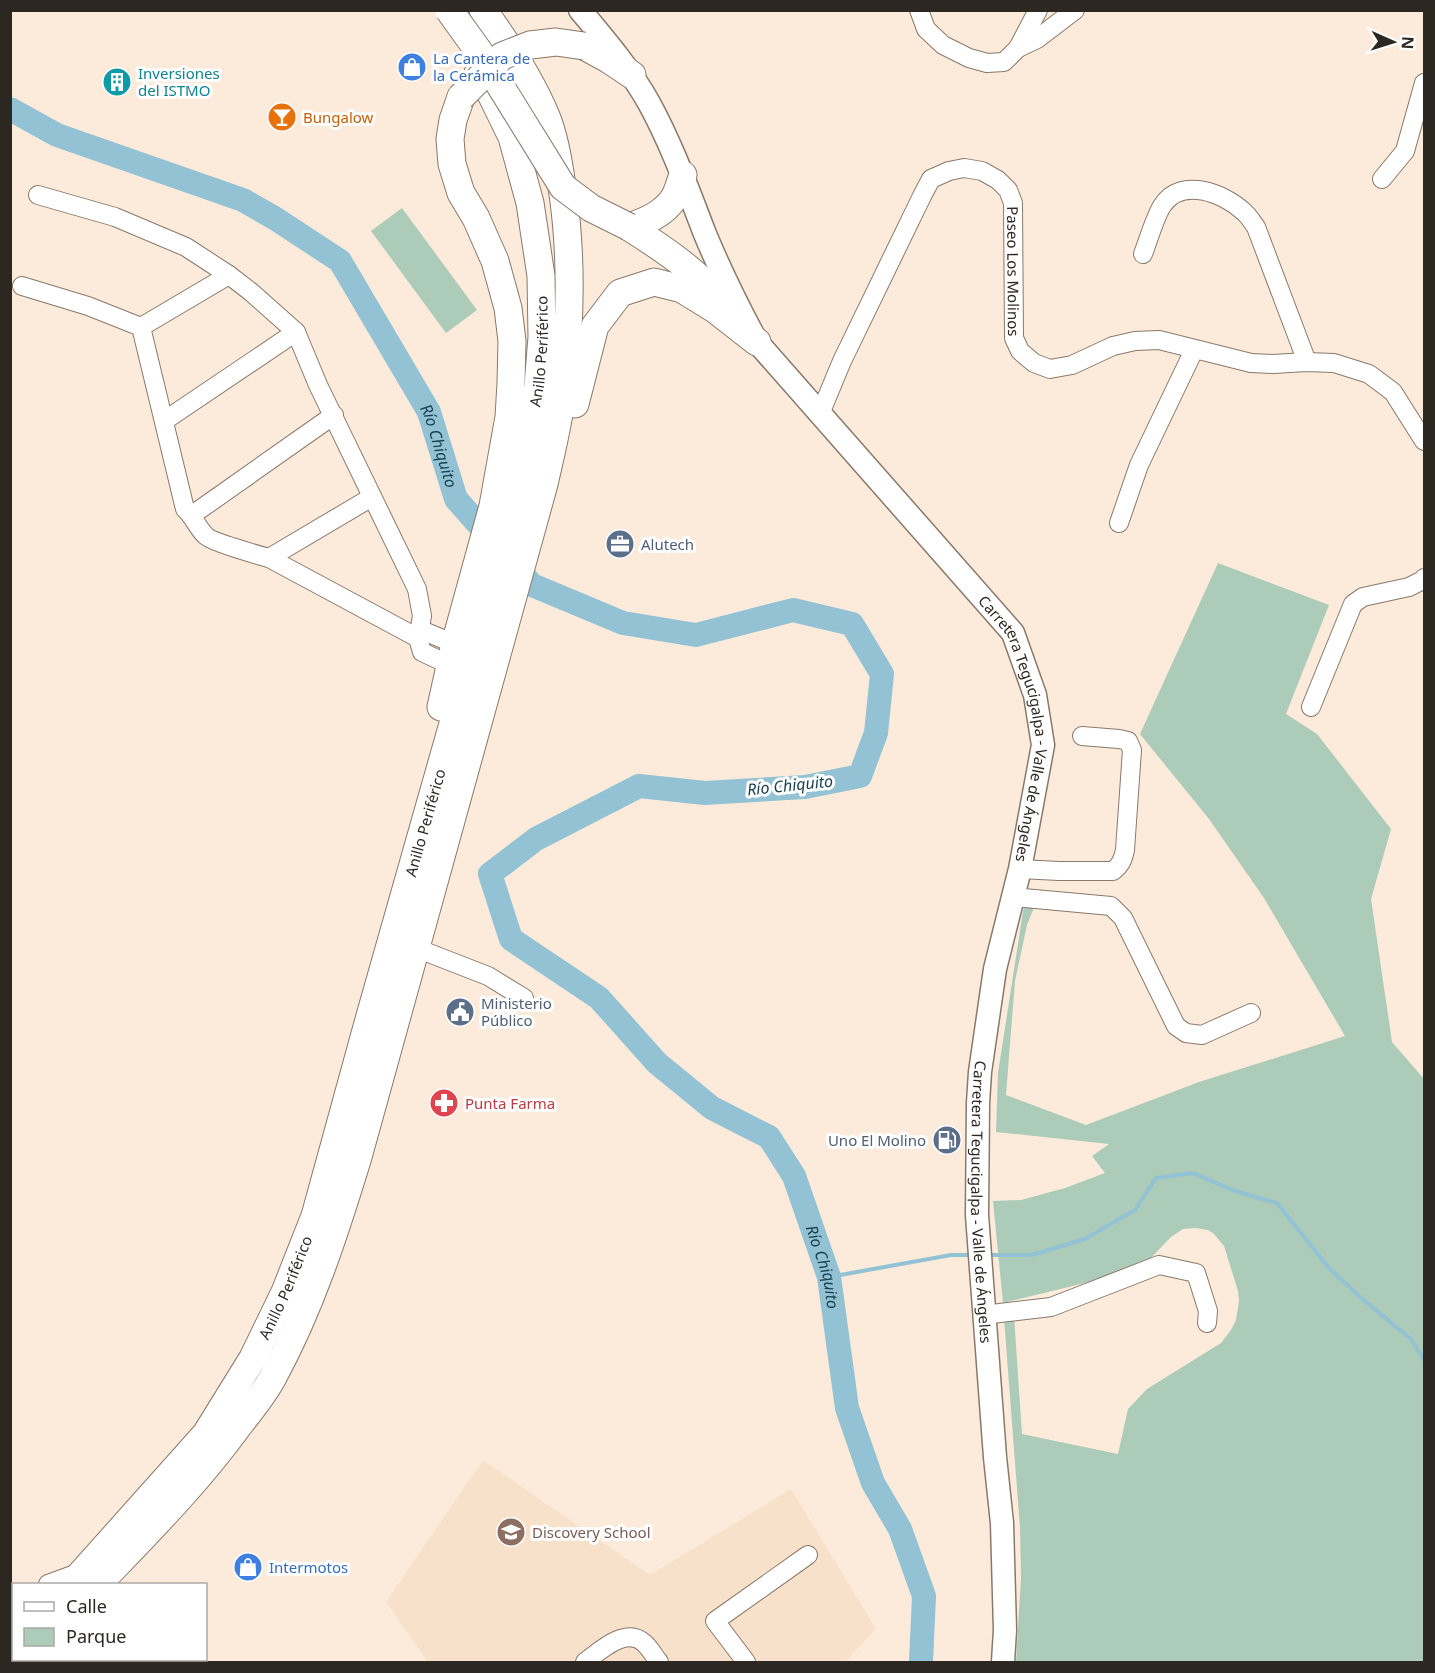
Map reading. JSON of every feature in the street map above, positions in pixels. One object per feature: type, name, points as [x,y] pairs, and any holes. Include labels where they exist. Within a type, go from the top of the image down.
[{"type":"highway","name":"Anillo Periférico","points":[[85,1580],[206,1434],[253,1358],[285,1292],[315,1216],[434,792],[477,600],[538,386],[543,337],[541,276],[530,203],[512,137],[484,82],[434,10]]},
{"type":"highway","points":[[449,10],[480,53],[563,187],[591,208],[629,227],[666,251],[707,284],[757,342]]},
{"type":"highway","name":"Anillo Periférico","points":[[85,1580],[161,1519],[215,1458],[276,1370],[305,1311],[335,1232],[360,1149],[548,468],[563,388],[569,318],[570,266],[567,218],[559,163],[546,117],[529,81],[483,10]]},
{"type":"highway","points":[[502,510],[512,382],[512,341],[508,308],[495,261],[476,218],[461,193],[452,164],[450,139],[453,120],[461,97],[502,56],[530,45],[556,42],[584,46],[632,75]]},
{"type":"highway","points":[[629,227],[661,212],[674,198],[683,175]]},
{"type":"highway","points":[[548,468],[566,435],[595,326],[620,293],[654,282],[682,289],[716,310],[757,342]]},
{"type":"highway","points":[[434,792],[438,722],[452,655],[477,600]]},
{"type":"main road","name":"Carretera Tegucigalpa - Valle de Ángeles","points":[[580,10],[632,75],[660,125],[683,175],[706,236],[757,342],[1013,633],[1035,695],[1043,745],[1020,868],[995,969],[980,1072],[976,1176],[983,1314],[1002,1523],[1005,1630],[1003,1662]]},
{"type":"street","points":[[919,10],[926,29],[943,45],[969,58],[987,63],[1004,62],[1018,48],[1038,10]]},
{"type":"street","points":[[1018,48],[1037,39],[1075,10]]},
{"type":"street","points":[[1382,178],[1405,151],[1425,83]]},
{"type":"street","name":"Paseo Los Molinos","points":[[820,414],[842,361],[922,195],[932,180],[949,171],[964,168],[982,171],[998,180],[1008,190],[1013,203],[1014,338],[1020,351],[1034,363],[1050,369],[1072,365],[1113,346],[1135,341],[1159,340],[1251,363],[1334,363],[1369,374],[1382,382],[1393,392],[1425,441]]},
{"type":"street","points":[[1143,254],[1162,205],[1175,194],[1189,189],[1209,191],[1230,201],[1245,212],[1256,227],[1307,362]]},
{"type":"street","points":[[38,195],[115,217],[186,247],[229,275],[296,332],[417,589],[422,615],[418,638]]},
{"type":"street","points":[[141,327],[229,275]]},
{"type":"street","points":[[22,286],[88,306],[141,327]]},
{"type":"street","points":[[141,327],[185,509],[192,515],[206,537],[269,558],[418,638]]},
{"type":"street","points":[[164,421],[296,332]]},
{"type":"street","points":[[1119,523],[1139,465],[1194,350]]},
{"type":"street","points":[[192,515],[334,415]]},
{"type":"street","points":[[269,558],[372,497]]},
{"type":"street","points":[[1311,707],[1353,604],[1363,597],[1409,587],[1425,578]]},
{"type":"street","points":[[418,638],[426,632],[452,655]]},
{"type":"street","points":[[1020,868],[1113,871],[1122,860],[1125,850],[1132,750],[1128,741],[1082,736]]},
{"type":"street","points":[[1013,897],[1111,906],[1123,918],[1176,1026],[1186,1033],[1202,1035],[1251,1013]]},
{"type":"street","points":[[416,948],[488,976],[524,998]]},
{"type":"street","points":[[983,1314],[1051,1307],[1159,1265],[1196,1273],[1208,1311],[1207,1323]]},
{"type":"street","points":[[746,1662],[714,1621],[808,1555]]},
{"type":"street","points":[[57,1583],[85,1580]]},
{"type":"street","points":[[585,1662],[618,1639],[629,1637],[643,1641],[659,1662]]},
{"type":"shaded area","name":"Discovery School","points":[[483,1460],[650,1575],[791,1489],[876,1629],[845,1662],[428,1662],[386,1602]]},
{"type":"green space","points":[[402,208],[477,310],[446,333],[371,231]]},
{"type":"green space","points":[[1218,563],[1329,605],[1286,714],[1317,734],[1391,829],[1371,899],[1392,1042],[1424,1079],[1424,1662],[1016,1662],[1021,1577],[1020,1528],[1004,1318],[1014,1316],[1022,1434],[1118,1454],[1128,1409],[1147,1389],[1221,1343],[1236,1320],[1239,1301],[1224,1246],[1208,1230],[1195,1228],[1183,1229],[1171,1237],[1148,1261],[1114,1276],[1003,1303],[993,1201],[1021,1200],[1065,1188],[1105,1173],[1092,1156],[1109,1144],[996,1132],[998,1073],[1024,905],[1035,905],[1027,925],[1015,981],[1006,1095],[1086,1125],[1199,1082],[1345,1036],[1264,898],[1209,819],[1140,734]]},
{"type":"waterway","name":"Río Chiquito","points":[[10,109],[57,135],[243,200],[340,261],[429,412],[456,499],[532,585],[623,623],[696,635],[793,610],[852,624],[882,674],[876,733],[860,776],[805,787],[705,793],[639,786],[536,839],[490,874],[511,939],[599,998],[657,1063],[712,1108],[769,1137],[794,1176],[829,1277],[847,1408],[873,1483],[900,1529],[924,1596],[921,1662]]},
{"type":"waterway","points":[[987,1255],[1032,1255],[1085,1239],[1135,1210],[1156,1178],[1193,1173],[1232,1190],[1277,1203],[1329,1268],[1411,1339],[1424,1360]]},
{"type":"waterway","points":[[829,1277],[951,1255],[974,1255]]},
{"type":"place","name":"La Cantera de la Cerámica","points":[[412,67]]},
{"type":"place","name":"Inversiones del ISTMO","points":[[117,82]]},
{"type":"place","name":"Bungalow","points":[[282,117]]},
{"type":"place","name":"Alutech","points":[[620,544]]},
{"type":"place","name":"Ministerio Público","points":[[460,1012]]},
{"type":"place","name":"Punta Farma","points":[[444,1103]]},
{"type":"place","name":"Uno El Molino","points":[[947,1140]]},
{"type":"place","name":"Discovery School","points":[[511,1532]]},
{"type":"place","name":"Intermotos","points":[[248,1567]]}]
